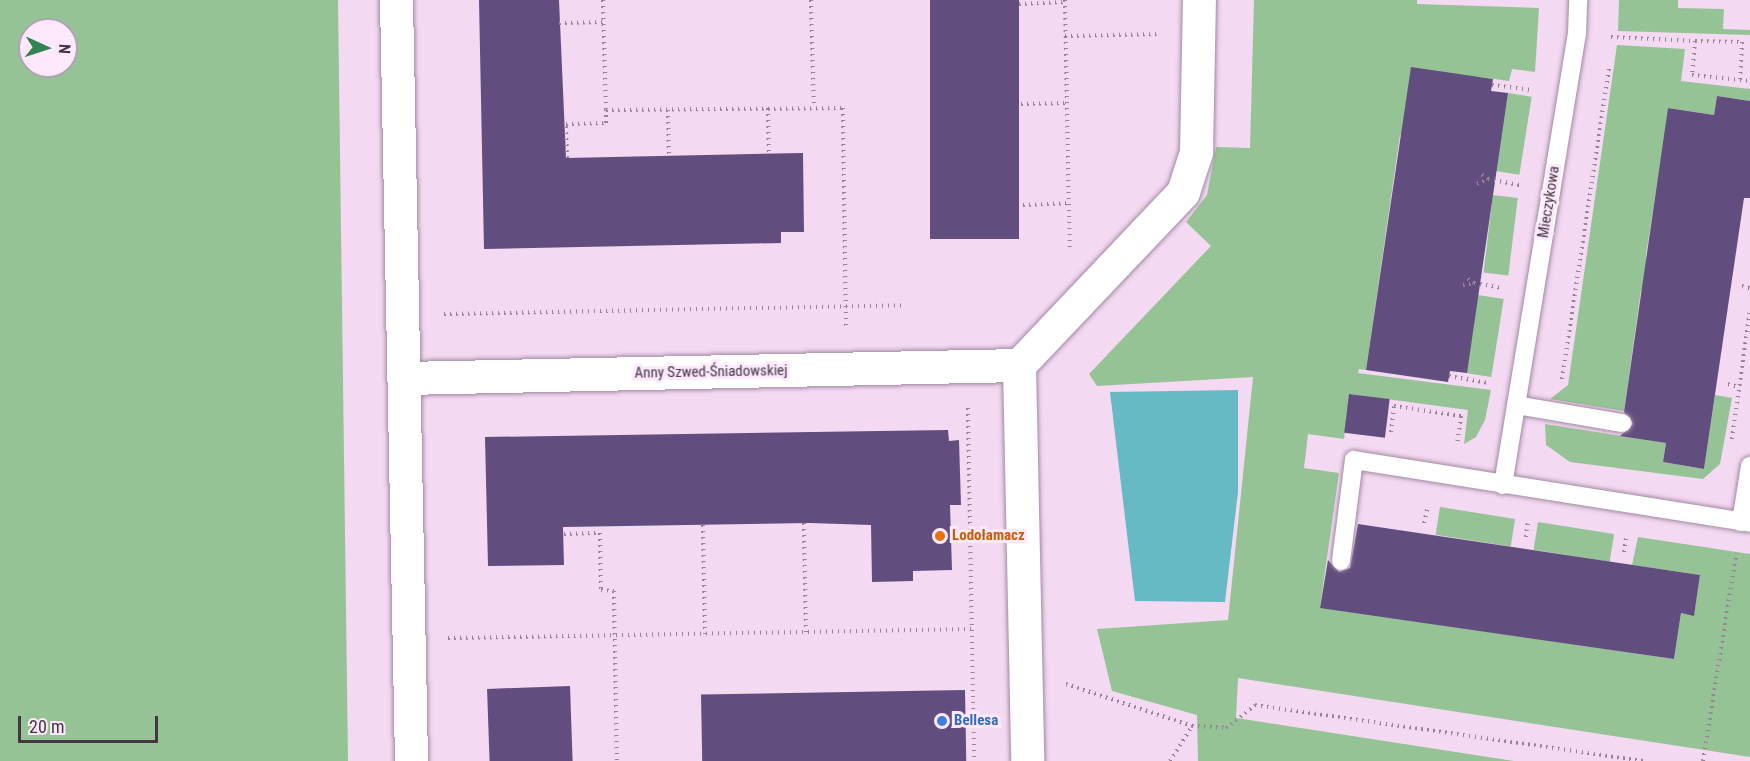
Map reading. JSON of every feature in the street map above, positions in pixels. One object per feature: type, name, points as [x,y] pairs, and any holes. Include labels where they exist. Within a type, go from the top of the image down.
[{"type":"street","points":[[396,0],[411,761]]},
{"type":"street","points":[[1027,761],[1019,365],[1183,192],[1196,152],[1198,0]]},
{"type":"street","name":"Anny Szwed-Śniadowskiej","points":[[404,378],[1019,365]]},
{"type":"lane","name":"Mieczykowa","points":[[1503,485],[1577,34],[1578,0]]},
{"type":"lane","points":[[1516,405],[1622,423]]},
{"type":"lane","points":[[1341,561],[1354,460],[1745,522],[1750,466]]},
{"type":"path","points":[[567,158],[566,124],[606,123],[603,0]]},
{"type":"path","points":[[812,0],[814,108]]},
{"type":"path","points":[[1019,4],[1065,1],[1070,256]]},
{"type":"path","points":[[559,23],[604,22]]},
{"type":"path","points":[[1065,36],[1198,33]]},
{"type":"path","points":[[1577,34],[1742,42],[1740,81]]},
{"type":"path","points":[[1612,49],[1613,37]]},
{"type":"path","points":[[1695,41],[1692,75],[1750,81]]},
{"type":"path","points":[[1542,411],[1546,395],[1562,383],[1610,60]]},
{"type":"path","points":[[1492,85],[1537,90]]},
{"type":"path","points":[[1021,104],[1067,104]]},
{"type":"path","points":[[768,108],[769,154]]},
{"type":"path","points":[[606,110],[843,108],[846,370]]},
{"type":"path","points":[[668,110],[669,155]]},
{"type":"path","points":[[1479,173],[1488,179],[1523,185]]},
{"type":"path","points":[[1477,184],[1488,179]]},
{"type":"path","points":[[1023,204],[1069,203]]},
{"type":"path","points":[[1464,276],[1474,283]]},
{"type":"path","points":[[1463,285],[1474,283],[1508,289]]},
{"type":"path","points":[[1742,286],[1750,288]]},
{"type":"path","points":[[436,314],[905,305]]},
{"type":"path","points":[[1730,451],[1750,309]]},
{"type":"path","points":[[967,366],[974,761]]},
{"type":"path","points":[[1449,376],[1495,384]]},
{"type":"path","points":[[1728,384],[1739,387]]},
{"type":"path","points":[[1424,523],[1429,501]]},
{"type":"path","points":[[1526,537],[1529,516]]},
{"type":"path","points":[[804,523],[806,632]]},
{"type":"path","points":[[703,525],[705,634]]},
{"type":"path","points":[[1624,552],[1627,530]]},
{"type":"path","points":[[564,534],[600,533],[601,590],[614,591],[617,761]]},
{"type":"path","points":[[1703,761],[1738,547]]},
{"type":"path","points":[[409,639],[972,629]]},
{"type":"path","points":[[1025,656],[1066,684],[1192,726],[1226,728],[1255,705],[1643,761]]},
{"type":"path","points":[[1170,761],[1192,726]]},
{"type":"green space","points":[[0,0],[338,0],[348,761],[0,761]]},
{"type":"green space","points":[[1254,0],[1417,0],[1417,4],[1539,8],[1535,72],[1512,69],[1509,81],[1480,77],[1410,136],[1400,135],[1366,370],[1359,369],[1358,373],[1491,390],[1485,420],[1476,437],[1464,444],[1468,410],[1350,394],[1344,439],[1308,434],[1304,468],[1339,473],[1320,607],[1674,659],[1681,613],[1694,615],[1700,575],[1632,565],[1638,537],[1750,554],[1750,757],[1238,678],[1236,718],[1514,761],[1198,761],[1197,715],[1112,691],[1097,629],[1228,620],[1253,377],[1097,386],[1089,374],[1211,246],[1186,222],[1207,195],[1216,147],[1250,148]]},
{"type":"green space","points":[[1619,0],[1678,0],[1678,8],[1724,9],[1723,29],[1750,30],[1750,35],[1618,31]]},
{"type":"green space","points":[[1617,45],[1685,49],[1681,81],[1750,89],[1750,101],[1717,96],[1714,115],[1669,108],[1646,255],[1651,291],[1641,290],[1624,411],[1550,399],[1568,385]]},
{"type":"green space","points":[[1508,93],[1532,97],[1519,175],[1496,171]]},
{"type":"green space","points":[[1493,195],[1518,198],[1508,275],[1483,272]]},
{"type":"green space","points":[[1478,295],[1504,299],[1491,377],[1466,373]]},
{"type":"green space","points":[[1715,395],[1732,398],[1720,464],[1703,479],[1570,462],[1546,445],[1545,424],[1666,443],[1663,462],[1704,469]]},
{"type":"green space","points":[[1440,507],[1515,519],[1511,547],[1436,535]]},
{"type":"green space","points":[[1538,522],[1614,534],[1610,562],[1534,550]]},
{"type":"water","points":[[1238,390],[1238,492],[1225,602],[1135,601],[1110,392]]},
{"type":"building","points":[[479,0],[559,0],[566,158],[803,153],[804,232],[781,232],[781,243],[484,249]]},
{"type":"building","points":[[930,0],[1019,0],[1019,239],[930,239]]},
{"type":"building","points":[[1411,67],[1493,79],[1491,91],[1508,93],[1467,373],[1450,371],[1448,382],[1366,370]]},
{"type":"building","points":[[1717,96],[1750,101],[1750,198],[1744,198],[1704,469],[1663,462],[1666,443],[1620,436],[1633,424],[1624,412],[1668,108],[1714,115]]},
{"type":"building","points":[[1349,394],[1390,399],[1385,438],[1344,433]]},
{"type":"building","points":[[948,430],[949,441],[959,440],[961,505],[950,505],[952,570],[913,571],[913,581],[872,582],[871,525],[810,523],[563,527],[564,565],[488,566],[485,437]]},
{"type":"building","points":[[1358,524],[1700,575],[1694,616],[1681,613],[1674,659],[1320,608],[1328,560],[1339,572],[1350,568]]},
{"type":"building","points":[[570,686],[573,761],[490,761],[487,689]]},
{"type":"building","points":[[965,690],[966,761],[702,761],[701,695]]},
{"type":"place","name":"Lodołamacz","points":[[940,536]]},
{"type":"place","name":"Bellesa","points":[[942,721]]}]
